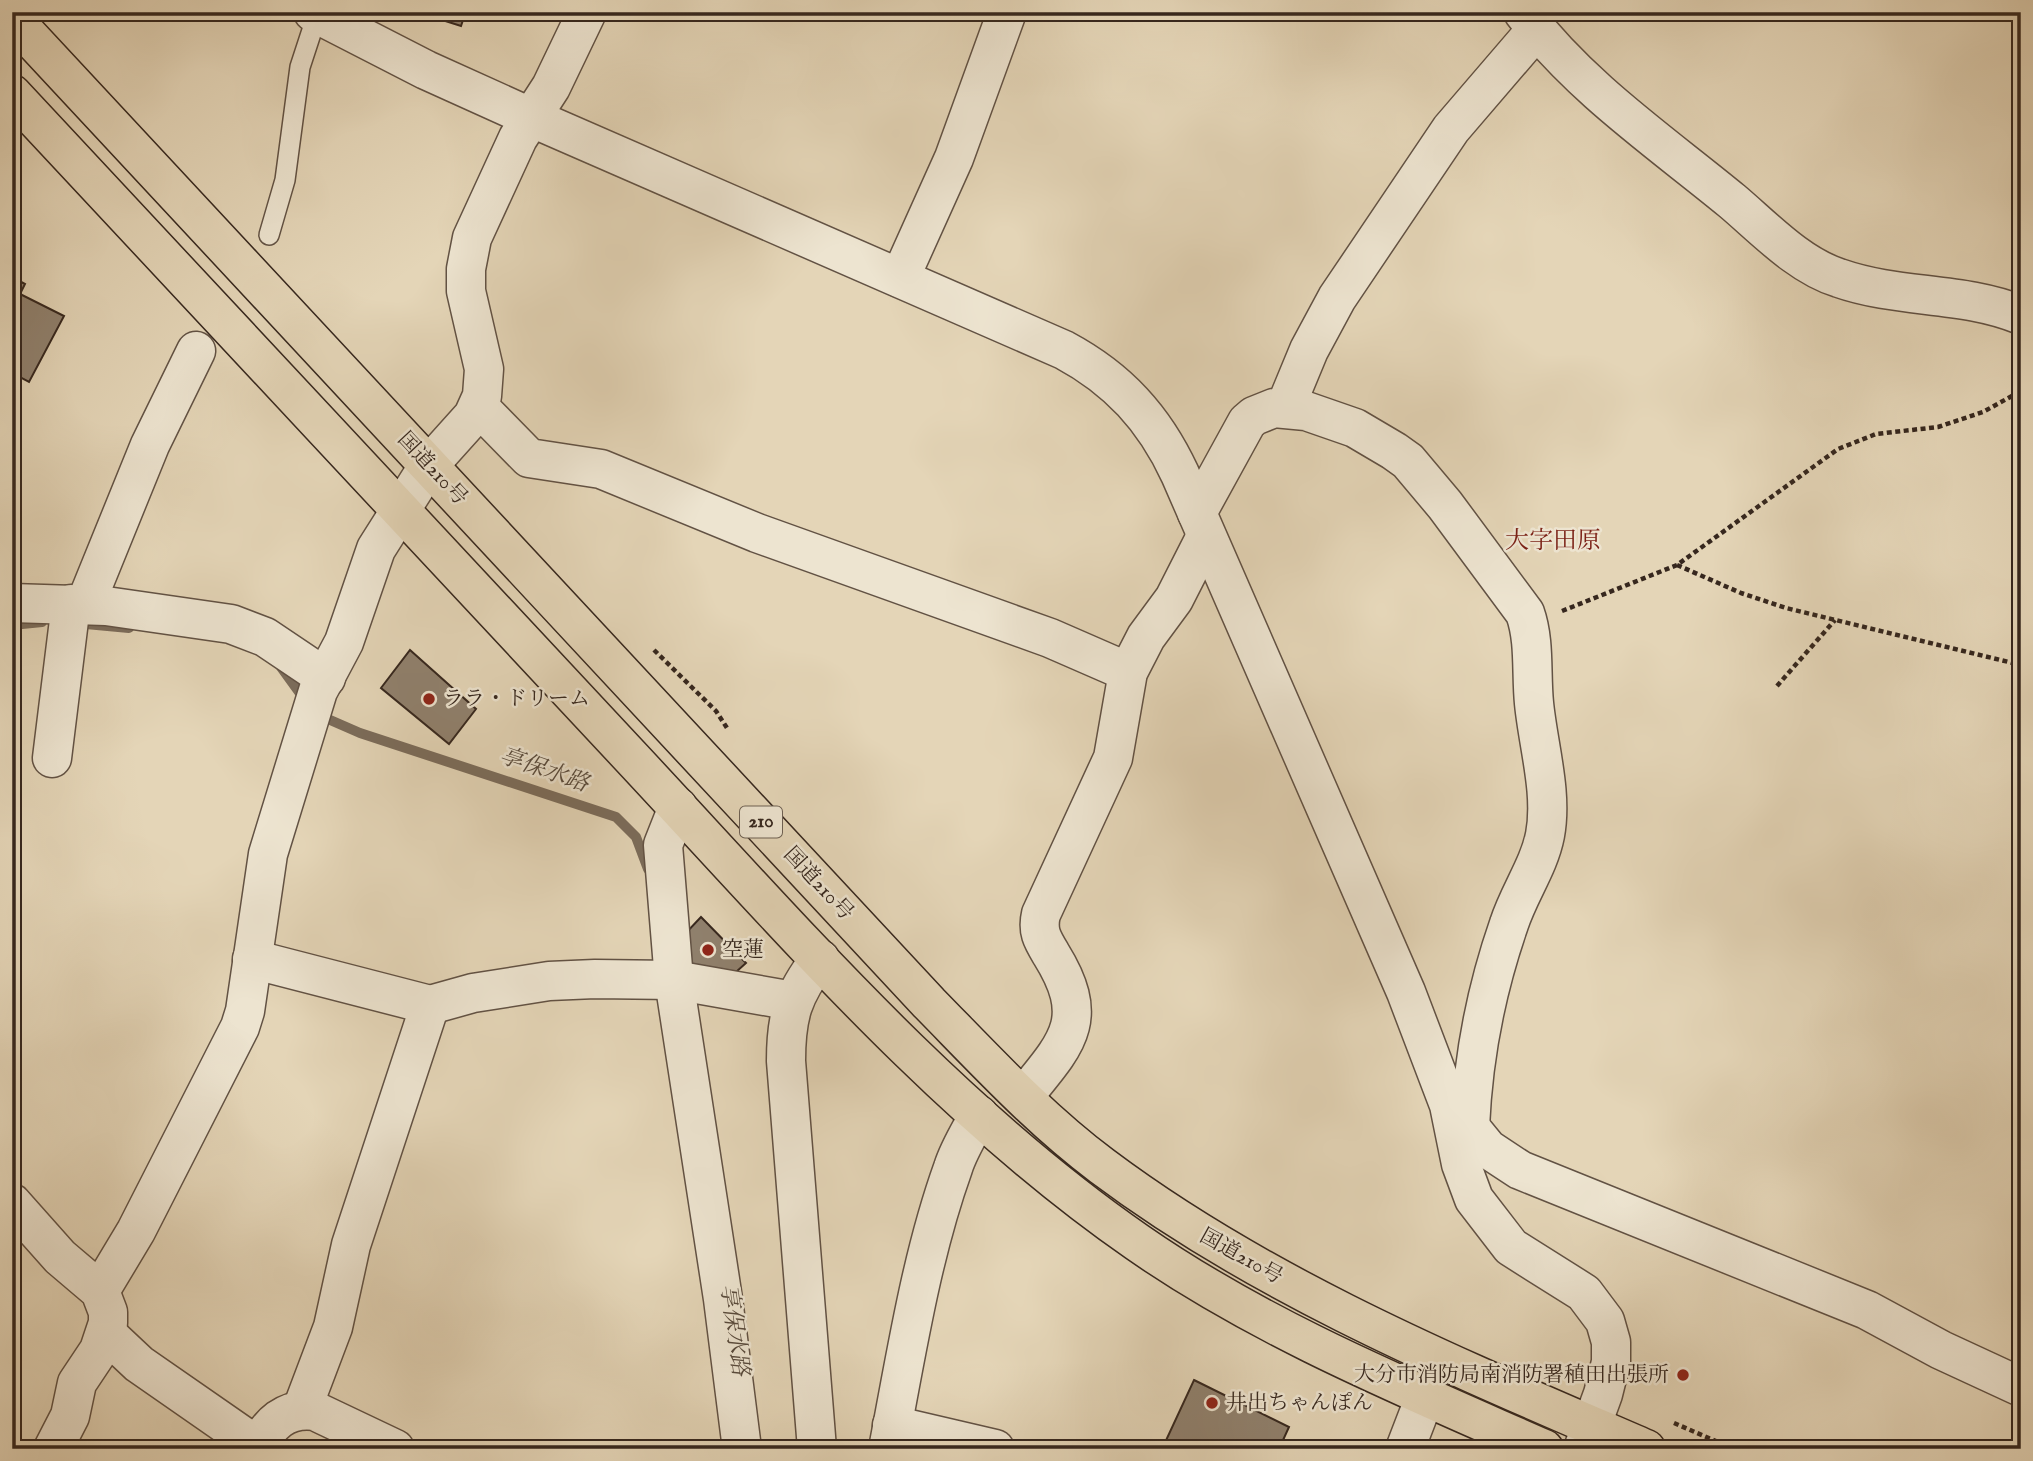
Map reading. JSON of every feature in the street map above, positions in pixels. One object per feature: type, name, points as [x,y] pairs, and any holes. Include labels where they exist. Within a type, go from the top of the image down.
[{"type":"highway","name":"国道210号","points":[[12,18],[929,1003],[1023,1097],[1101,1165],[1199,1233],[1261,1270],[1450,1363],[1588,1437],[1654,1433]]},
{"type":"highway","name":"国道210号","points":[[12,94],[820,959],[979,1115],[1086,1204],[1186,1274],[1283,1327],[1425,1397],[1544,1449]]},
{"type":"street","points":[[100,1291],[136,1231],[240,1027],[245,1011],[268,854],[310,715],[344,642],[376,549],[429,465],[479,407],[484,369],[468,311],[467,256],[472,238],[493,198],[509,155],[530,117],[551,87],[587,12]]},
{"type":"street","points":[[900,278],[954,158],[1007,12]]},
{"type":"street","points":[[315,14],[530,117],[1064,349],[1109,377],[1140,408],[1157,430],[1201,524],[1406,992],[1463,1132],[1520,1170],[1867,1310],[1941,1350],[2021,1387]]},
{"type":"street","points":[[1285,408],[1320,326],[1451,129],[1530,21],[1554,50],[1639,129],[1803,260],[1837,278],[1870,287],[1975,300],[2021,315]]},
{"type":"street","points":[[52,758],[78,604],[145,454],[196,351]]},
{"type":"street","points":[[479,407],[529,458],[601,469],[757,533],[1062,643],[1128,672]]},
{"type":"street","points":[[1023,1097],[1058,1054],[1070,1030],[1073,1008],[1069,986],[1042,939],[1038,924],[1110,766],[1128,672],[1146,637],[1174,599],[1201,524],[1247,422],[1265,411],[1285,408],[1347,424],[1366,433],[1408,461],[1519,603],[1528,621],[1534,705],[1547,806],[1545,833],[1538,858],[1511,917],[1492,982],[1476,1048],[1463,1132],[1461,1164],[1474,1199],[1503,1240],[1584,1293],[1605,1321],[1611,1342],[1611,1362],[1588,1437]]},
{"type":"street","points":[[12,603],[78,604],[231,624],[265,637],[326,678]]},
{"type":"street","points":[[678,807],[663,845],[674,981],[723,1299],[742,1449]]},
{"type":"street","points":[[817,1449],[786,1061],[786,1029],[793,1001],[801,984],[820,959]]},
{"type":"street","points":[[252,960],[430,1005],[473,993],[549,981],[674,981],[793,1001]]},
{"type":"street","points":[[302,1409],[333,1327],[351,1245],[430,1005]]},
{"type":"street","points":[[979,1115],[954,1165],[947,1186],[926,1267],[890,1437],[995,1449]]},
{"type":"street","points":[[12,1203],[60,1257],[100,1291],[108,1312],[106,1333],[94,1360],[77,1382],[70,1416],[53,1449]]},
{"type":"street","points":[[106,1333],[139,1364],[257,1447],[278,1419],[302,1409],[315,1411],[395,1449]]},
{"type":"street","points":[[1405,1449],[1425,1397]]},
{"type":"lane","points":[[269,235],[285,180],[300,67],[315,14]]},
{"type":"path","points":[[1528,621],[1580,604],[1676,565],[1838,449],[1876,434],[1938,427],[1983,412],[2021,391]]},
{"type":"path","points":[[1676,565],[1741,593],[1835,620],[2021,666]]},
{"type":"path","points":[[1777,686],[1835,620]]},
{"type":"path","points":[[1654,1433],[1734,1449]]},
{"type":"building","points":[[417,12],[478,12],[475,20],[464,17],[461,26]]},
{"type":"building","points":[[12,277],[25,284],[20,294],[64,316],[29,382],[12,373]]},
{"type":"building","name":"ララ・ドリーム","points":[[410,650],[476,709],[449,744],[381,688]]},
{"type":"building","name":"空蓮","points":[[701,917],[746,963],[725,982],[686,975],[682,937]]},
{"type":"building","name":"井出ちゃんぽん","points":[[1194,1380],[1289,1427],[1279,1449],[1162,1449]]},
{"type":"waterway","name":"享保水路","points":[[12,625],[42,622]]},
{"type":"waterway","name":"享保水路","points":[[86,624],[129,628]]},
{"type":"waterway","name":"享保水路","points":[[281,667],[302,696]]},
{"type":"waterway","name":"享保水路","points":[[321,716],[360,733],[616,817],[636,837],[648,869]]},
{"type":"place","name":"ララ・ドリーム","points":[[429,699]]},
{"type":"place","name":"空蓮","points":[[708,950]]},
{"type":"place","name":"大分市消防局南消防署稙田出張所","points":[[1683,1375]]},
{"type":"place","name":"井出ちゃんぽん","points":[[1212,1403]]},
{"type":"district","name":"大字田原","points":[[1553,541]]}]
